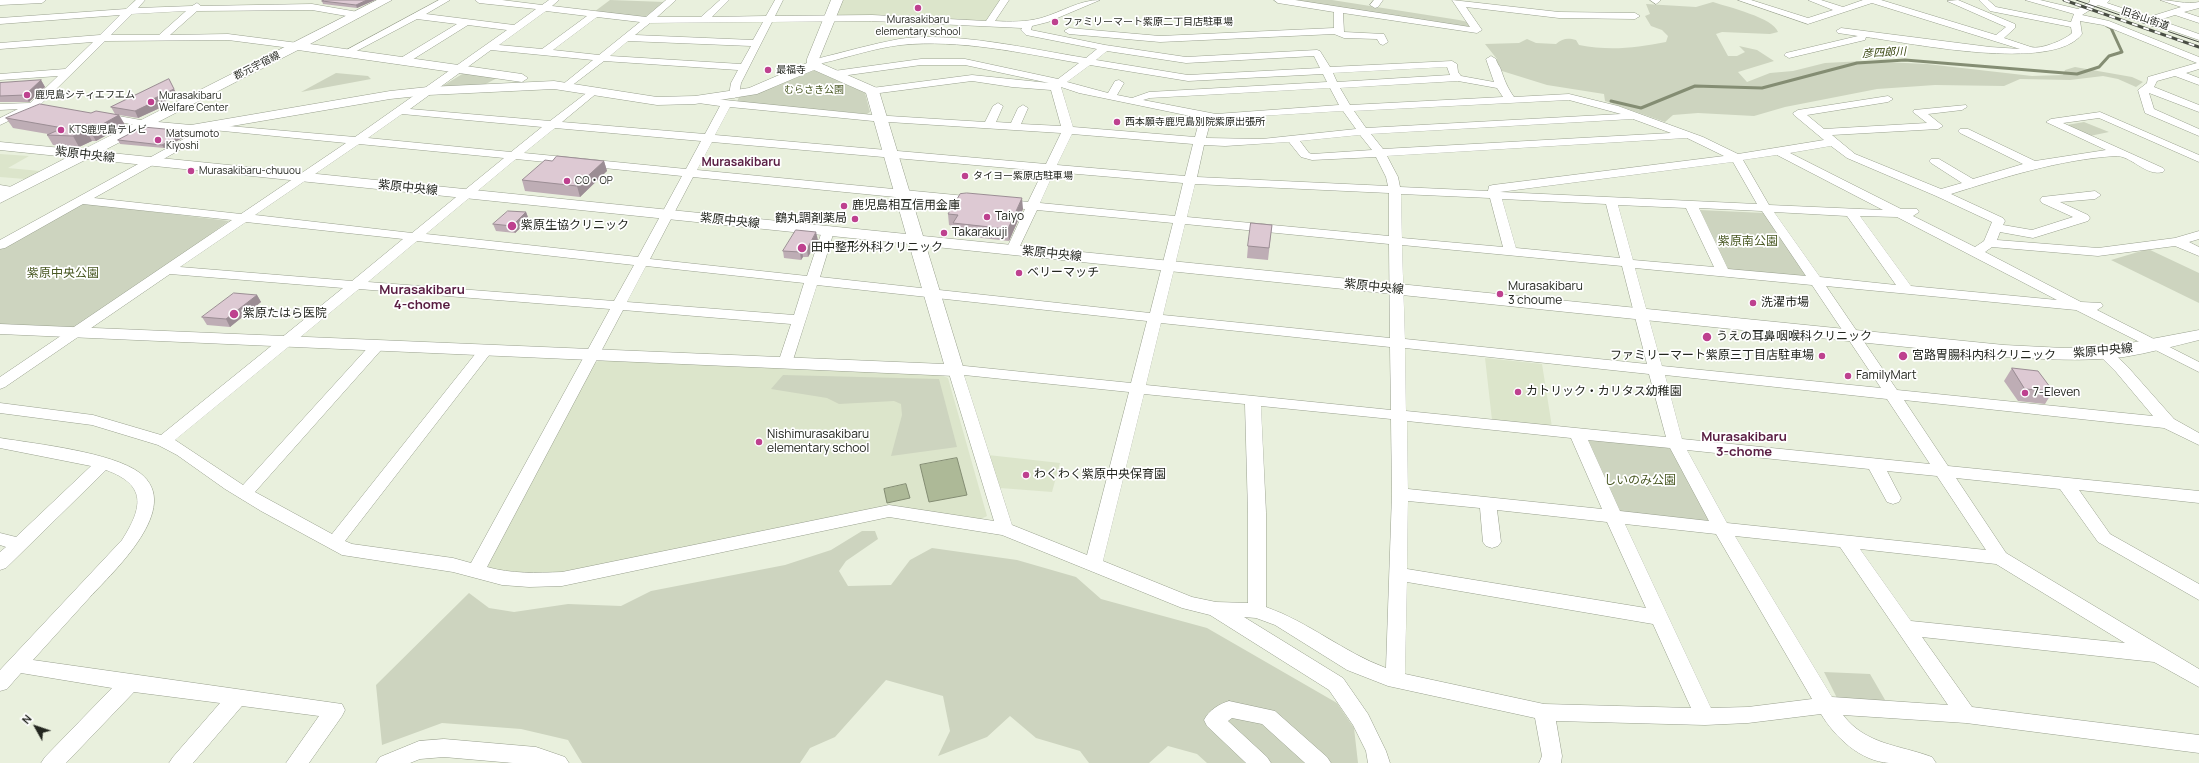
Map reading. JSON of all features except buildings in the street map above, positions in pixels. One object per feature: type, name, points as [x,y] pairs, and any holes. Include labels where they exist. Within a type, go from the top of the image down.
[{"type":"street","points":[[0,2],[42,0]]},
{"type":"street","points":[[0,122],[34,105],[141,0]]},
{"type":"street","points":[[161,38],[203,0]]},
{"type":"street","points":[[238,7],[250,0]]},
{"type":"street","points":[[264,7],[279,0]]},
{"type":"street","points":[[312,7],[328,0]]},
{"type":"street","name":"郡元宇宿線","points":[[0,198],[7,190],[87,155],[386,0]]},
{"type":"street","points":[[346,53],[446,0]]},
{"type":"street","points":[[479,0],[647,20],[830,18],[1028,24],[1045,20],[1096,0]]},
{"type":"street","points":[[0,384],[460,70],[555,0]]},
{"type":"street","points":[[666,0],[671,0]]},
{"type":"street","points":[[89,114],[173,129],[210,126],[390,95],[560,86],[601,58],[671,0]]},
{"type":"street","points":[[704,19],[725,0]]},
{"type":"street","points":[[476,571],[666,214],[730,99],[736,83],[779,0]]},
{"type":"street","points":[[814,64],[813,59],[837,0]]},
{"type":"street","points":[[989,23],[1005,0]]},
{"type":"street","points":[[1278,0],[1460,29],[1477,30],[1458,2]]},
{"type":"street","points":[[1742,0],[1808,21],[1872,0],[2036,51]]},
{"type":"street","points":[[1812,0],[1844,10]]},
{"type":"street","points":[[1892,6],[1907,0]]},
{"type":"street","points":[[1954,0],[1950,1],[2012,26],[1998,38]]},
{"type":"street","points":[[1983,0],[1992,9],[2076,18],[2106,23],[2199,61]]},
{"type":"street","points":[[2029,0],[2076,18]]},
{"type":"street","points":[[2164,0],[2196,8]]},
{"type":"street","points":[[1841,31],[1870,36],[1990,50],[2036,51],[2054,47],[2072,39],[2077,34],[2076,18],[2086,7],[2098,1]]},
{"type":"street","name":"旧谷山街道","points":[[2098,1],[2199,37]]},
{"type":"street","points":[[1458,2],[1542,13],[1635,16]]},
{"type":"street","points":[[1374,3],[1389,8]]},
{"type":"street","points":[[1542,3],[1542,13]]},
{"type":"street","points":[[1605,6],[1600,6],[1608,16]]},
{"type":"street","points":[[0,21],[194,8],[238,7],[312,7],[358,15]]},
{"type":"street","points":[[2148,20],[2174,12],[2196,8]]},
{"type":"street","points":[[1338,10],[1339,34],[1380,36],[1383,42]]},
{"type":"street","points":[[2174,12],[2199,20]]},
{"type":"street","points":[[545,52],[596,14]]},
{"type":"street","points":[[417,16],[518,28]]},
{"type":"street","points":[[1458,18],[1471,20]]},
{"type":"street","points":[[403,61],[466,22]]},
{"type":"street","points":[[1028,24],[1031,28],[1160,39],[1339,31]]},
{"type":"street","points":[[1028,24],[1026,30],[1029,33],[1105,48],[1186,60],[1311,52],[1317,53],[1336,86],[1346,108],[1380,153],[1392,177],[1395,191],[1397,415],[1400,494],[1395,680]]},
{"type":"street","points":[[1789,55],[1870,36]]},
{"type":"street","points":[[0,46],[102,38],[228,37],[403,61],[657,101],[730,99],[880,117],[1068,130],[1198,142],[1246,143],[1364,131],[1638,116]]},
{"type":"street","points":[[625,38],[757,43]]},
{"type":"street","points":[[730,99],[770,85],[820,61],[900,42],[943,41],[982,44],[1188,78],[1452,64],[1453,73],[1458,78]]},
{"type":"street","points":[[900,42],[927,62]]},
{"type":"street","points":[[490,47],[601,58],[744,67]]},
{"type":"street","points":[[814,64],[872,91],[972,78],[1012,84],[1057,86],[1105,48]]},
{"type":"street","points":[[1491,59],[1492,65],[1496,69],[1500,86],[1510,99]]},
{"type":"street","points":[[834,74],[892,64],[965,62],[1057,86],[1134,100],[1206,116],[1235,116],[1346,108],[1569,97],[1595,102],[1690,135],[1736,158],[1766,209],[1853,336],[2000,558],[2199,679]]},
{"type":"street","points":[[2199,66],[2152,79],[2152,84],[2143,90],[2150,111],[2199,133]]},
{"type":"street","points":[[0,77],[67,72]]},
{"type":"street","points":[[2177,73],[2199,82]]},
{"type":"street","points":[[1134,100],[1149,94],[1336,86],[1458,78],[1500,86]]},
{"type":"street","points":[[1111,96],[1119,83]]},
{"type":"street","points":[[1012,250],[1068,130],[1057,86]]},
{"type":"street","points":[[2146,88],[2199,109]]},
{"type":"street","points":[[164,442],[593,91]]},
{"type":"street","points":[[872,91],[955,370],[1005,529]]},
{"type":"street","points":[[1888,99],[1798,113],[1851,156],[1940,193],[1999,221],[1983,248]]},
{"type":"street","points":[[0,107],[34,105],[50,107]]},
{"type":"street","points":[[989,125],[998,106]]},
{"type":"street","points":[[1822,132],[1938,126],[1918,112],[1962,107]]},
{"type":"street","points":[[1015,126],[1023,108]]},
{"type":"street","points":[[400,111],[1189,180],[1851,213],[1899,214],[1913,212]]},
{"type":"street","points":[[2159,170],[2051,122],[2100,115],[2199,159]]},
{"type":"street","points":[[1093,566],[1198,142],[1206,116]]},
{"type":"street","points":[[210,126],[1396,242],[2076,306],[2096,306]]},
{"type":"street","points":[[0,245],[204,132],[210,126]]},
{"type":"street","points":[[1964,131],[2033,166]]},
{"type":"street","points":[[1292,139],[1306,155],[1312,157],[1690,135]]},
{"type":"street","points":[[1511,252],[1493,189],[1736,158],[1833,142]]},
{"type":"street","name":"紫原中央線","points":[[0,146],[2030,353],[2104,352],[2199,335]]},
{"type":"street","points":[[1784,150],[1913,212],[2096,306],[2160,343],[2199,368]]},
{"type":"street","points":[[1784,150],[1899,214],[1983,248],[2076,306],[2160,343],[2199,358]]},
{"type":"street","points":[[1940,193],[2033,166],[2118,152]]},
{"type":"street","points":[[1935,161],[1971,183]]},
{"type":"street","points":[[1996,228],[2033,234],[2084,218],[2046,200],[2095,195]]},
{"type":"street","points":[[81,200],[1155,318],[2168,423]]},
{"type":"street","points":[[1611,201],[1640,314],[1657,370],[1675,444],[1722,529],[1826,705],[1842,728],[1871,748],[1892,756],[1925,763]]},
{"type":"street","points":[[1691,205],[1724,272]]},
{"type":"street","points":[[1851,213],[1907,290]]},
{"type":"street","points":[[785,363],[828,231]]},
{"type":"street","points":[[1983,248],[2089,253],[2177,242],[2199,235]]},
{"type":"street","points":[[2177,242],[2199,252]]},
{"type":"street","points":[[168,270],[799,320]]},
{"type":"street","points":[[0,329],[955,370],[1577,433],[2195,498]]},
{"type":"street","points":[[245,493],[377,346]]},
{"type":"street","points":[[334,543],[485,351]]},
{"type":"street","points":[[2104,352],[2130,376],[2153,408],[2168,423],[2199,440]]},
{"type":"street","points":[[1253,400],[1257,513],[1256,611]]},
{"type":"street","points":[[0,408],[93,420],[164,442],[183,451],[231,485],[284,517],[348,550],[453,565],[502,578],[522,580],[562,579],[890,511],[1005,529],[1093,566],[1189,603],[1216,609],[1256,611],[1282,620],[1354,664],[1395,680],[1544,712],[1706,717],[1748,715],[1826,705],[1966,715],[2199,744]]},
{"type":"street","points":[[1577,433],[1612,518],[1661,618],[1706,717]]},
{"type":"street","points":[[0,443],[104,463],[126,472],[143,486],[146,506],[143,516],[128,544],[0,683]]},
{"type":"street","points":[[0,563],[104,463]]},
{"type":"street","points":[[1875,464],[1893,498]]},
{"type":"street","points":[[2066,484],[2104,538],[2199,593]]},
{"type":"street","points":[[1400,494],[1846,543],[2000,558]]},
{"type":"street","points":[[1488,504],[1492,542]]},
{"type":"street","points":[[0,539],[20,544]]},
{"type":"street","points":[[1846,543],[1966,715]]},
{"type":"street","points":[[1397,574],[1661,618]]},
{"type":"street","points":[[1216,609],[1336,684],[1357,714],[1376,751],[1379,763]]},
{"type":"street","points":[[1906,628],[2157,654]]},
{"type":"street","points":[[17,665],[130,683],[335,710],[296,763]]},
{"type":"street","points":[[52,763],[130,683]]},
{"type":"street","points":[[180,763],[238,697]]},
{"type":"street","points":[[1260,763],[1214,720],[1229,709],[1268,717],[1320,763]]},
{"type":"street","points":[[1544,712],[1552,756],[1550,763]]},
{"type":"street","points":[[387,763],[419,750],[444,748],[536,756],[558,763]]},
{"type":"shaded area","name":"Murasakibaru elementary school","points":[[842,0],[1002,0],[988,20],[982,21],[836,17]]},
{"type":"shaded area","points":[[0,154],[29,156],[8,168],[40,171],[25,179],[0,177]]},
{"type":"shaded area","name":"カトリック・カリタス幼稚園","points":[[1485,358],[1542,364],[1552,427],[1492,420]]},
{"type":"shaded area","name":"Nishimurasakibaru elementary school","points":[[600,360],[941,375],[948,378],[987,516],[981,519],[892,506],[559,574],[536,576],[489,568],[486,562],[594,364]]},
{"type":"shaded area","name":"わくわく紫原中央保育園","points":[[988,455],[1060,463],[1052,492],[1000,488]]},
{"type":"shaded area","points":[[957,458],[967,495],[929,502],[920,465]]},
{"type":"shaded area","points":[[906,484],[910,498],[887,503],[884,489]]},
{"type":"green space","points":[[610,0],[665,2],[645,17],[594,12]]},
{"type":"green space","points":[[1282,0],[1332,0],[1459,20],[1468,22],[1471,27],[1468,29]]},
{"type":"green space","points":[[1713,2],[1760,18],[1775,27],[1778,32],[1770,34],[1722,32],[1716,34],[1728,56],[1737,56],[1745,52],[1739,46],[1757,50],[1774,61],[1738,72],[1747,82],[1770,73],[1793,71],[1825,63],[1863,61],[1927,64],[2032,76],[2063,75],[2065,70],[2075,67],[2132,77],[2143,82],[2136,87],[2118,79],[2103,76],[2070,80],[2020,79],[2004,86],[1935,85],[1877,89],[1785,107],[1754,116],[1698,113],[1673,115],[1665,122],[1605,101],[1604,94],[1547,85],[1502,71],[1496,68],[1497,59],[1485,44],[1519,43],[1527,39],[1536,43],[1556,44],[1568,39],[1576,40],[1579,45],[1590,47],[1622,48],[1666,42],[1668,36],[1662,30],[1651,26],[1645,16],[1650,14],[1646,4],[1696,7]]},
{"type":"green space","name":"むらさき公園","points":[[810,70],[865,93],[870,112],[867,114],[737,102],[739,97],[777,86]]},
{"type":"green space","points":[[336,73],[368,76],[371,79],[301,92]]},
{"type":"green space","points":[[464,73],[497,78],[484,85],[441,87]]},
{"type":"green space","points":[[2084,122],[2109,132],[2085,137],[2061,126]]},
{"type":"green space","name":"紫原中央公園","points":[[81,203],[229,221],[83,325],[74,328],[0,324],[0,249]]},
{"type":"green space","name":"紫原南公園","points":[[1700,210],[1764,213],[1807,274],[1803,277],[1733,271],[1727,269]]},
{"type":"green space","points":[[2148,249],[2199,273],[2199,303],[2111,260]]},
{"type":"green space","points":[[783,375],[939,379],[957,447],[891,456],[902,415],[901,404],[894,401],[839,404],[827,398],[771,389]]},
{"type":"green space","name":"しいのみ公園","points":[[1588,439],[1665,446],[1671,450],[1709,521],[1613,516],[1585,442]]},
{"type":"green space","points":[[862,531],[875,531],[878,539],[846,561],[839,571],[848,586],[891,585],[910,560],[932,548],[1017,560],[1076,577],[1101,599],[1207,628],[1337,703],[1354,728],[1358,763],[1207,763],[1197,754],[1168,746],[1149,763],[1089,763],[1080,751],[1036,738],[1010,716],[987,737],[938,756],[950,731],[943,696],[886,680],[835,737],[810,748],[800,763],[582,763],[568,740],[521,729],[442,723],[382,745],[376,685],[469,593],[489,608],[514,612],[568,604],[621,606],[651,591],[785,565],[831,550]]},
{"type":"green space","points":[[1824,672],[1870,674],[1888,705],[1840,704]]},
{"type":"waterway","name":"彦四郎川","points":[[1611,101],[1641,108],[1695,86],[1762,88],[1857,63],[1905,60],[2077,74],[2099,67],[2109,56],[2122,52],[2111,28],[2107,26]]},
{"type":"tram line","points":[[2076,0],[2199,42]]},
{"type":"railway","points":[[2064,0],[2199,47]]},
{"type":"place","name":"Murasakibaru elementary school","points":[[918,8]]},
{"type":"place","name":"ファミリーマート紫原二丁目店駐車場","points":[[1055,22]]},
{"type":"place","name":"最福寺","points":[[768,70]]},
{"type":"place","name":"鹿児島シティエフエム","points":[[27,95]]},
{"type":"place","name":"Murasakibaru Welfare Center","points":[[151,102]]},
{"type":"place","name":"西本願寺鹿児島別院紫原出張所","points":[[1117,122]]},
{"type":"place","name":"KTS鹿児島テレビ","points":[[61,130]]},
{"type":"place","name":"Matsumoto Kiyoshi","points":[[158,140]]},
{"type":"place","name":"Murasakibaru-chuuou","points":[[191,171]]},
{"type":"place","name":"タイヨー紫原店駐車場","points":[[965,176]]},
{"type":"place","name":"CO・OP","points":[[567,181]]},
{"type":"place","name":"鹿児島相互信用金庫","points":[[844,206]]},
{"type":"place","name":"Taiyo","points":[[987,217]]},
{"type":"place","name":"鶴丸調剤薬局","points":[[855,219]]},
{"type":"place","name":"紫原生協クリニック","points":[[512,226]]},
{"type":"place","name":"Takarakuji","points":[[944,233]]},
{"type":"place","name":"田中整形外科クリニック","points":[[802,248]]},
{"type":"place","name":"ベリーマッチ","points":[[1019,273]]},
{"type":"place","name":"Murasakibaru 3 choume","points":[[1500,294]]},
{"type":"place","name":"洗濯市場","points":[[1753,303]]},
{"type":"place","name":"紫原たはら医院","points":[[234,314]]},
{"type":"place","name":"うえの耳鼻咽喉科クリニック","points":[[1707,337]]},
{"type":"place","name":"ファミリーマート紫原三丁目店駐車場","points":[[1822,356]]},
{"type":"place","name":"宮路胃腸科内科クリニック","points":[[1903,356]]},
{"type":"place","name":"FamilyMart","points":[[1848,376]]},
{"type":"place","name":"カトリック・カリタス幼稚園","points":[[1518,392]]},
{"type":"place","name":"7-Eleven","points":[[2025,393]]},
{"type":"place","name":"Nishimurasakibaru elementary school","points":[[759,442]]},
{"type":"place","name":"わくわく紫原中央保育園","points":[[1026,475]]},
{"type":"district","name":"Murasakibaru","points":[[741,163]]},
{"type":"district","name":"Murasakibaru 4-chome","points":[[422,298]]},
{"type":"district","name":"Murasakibaru 3-chome","points":[[1744,444]]}]
